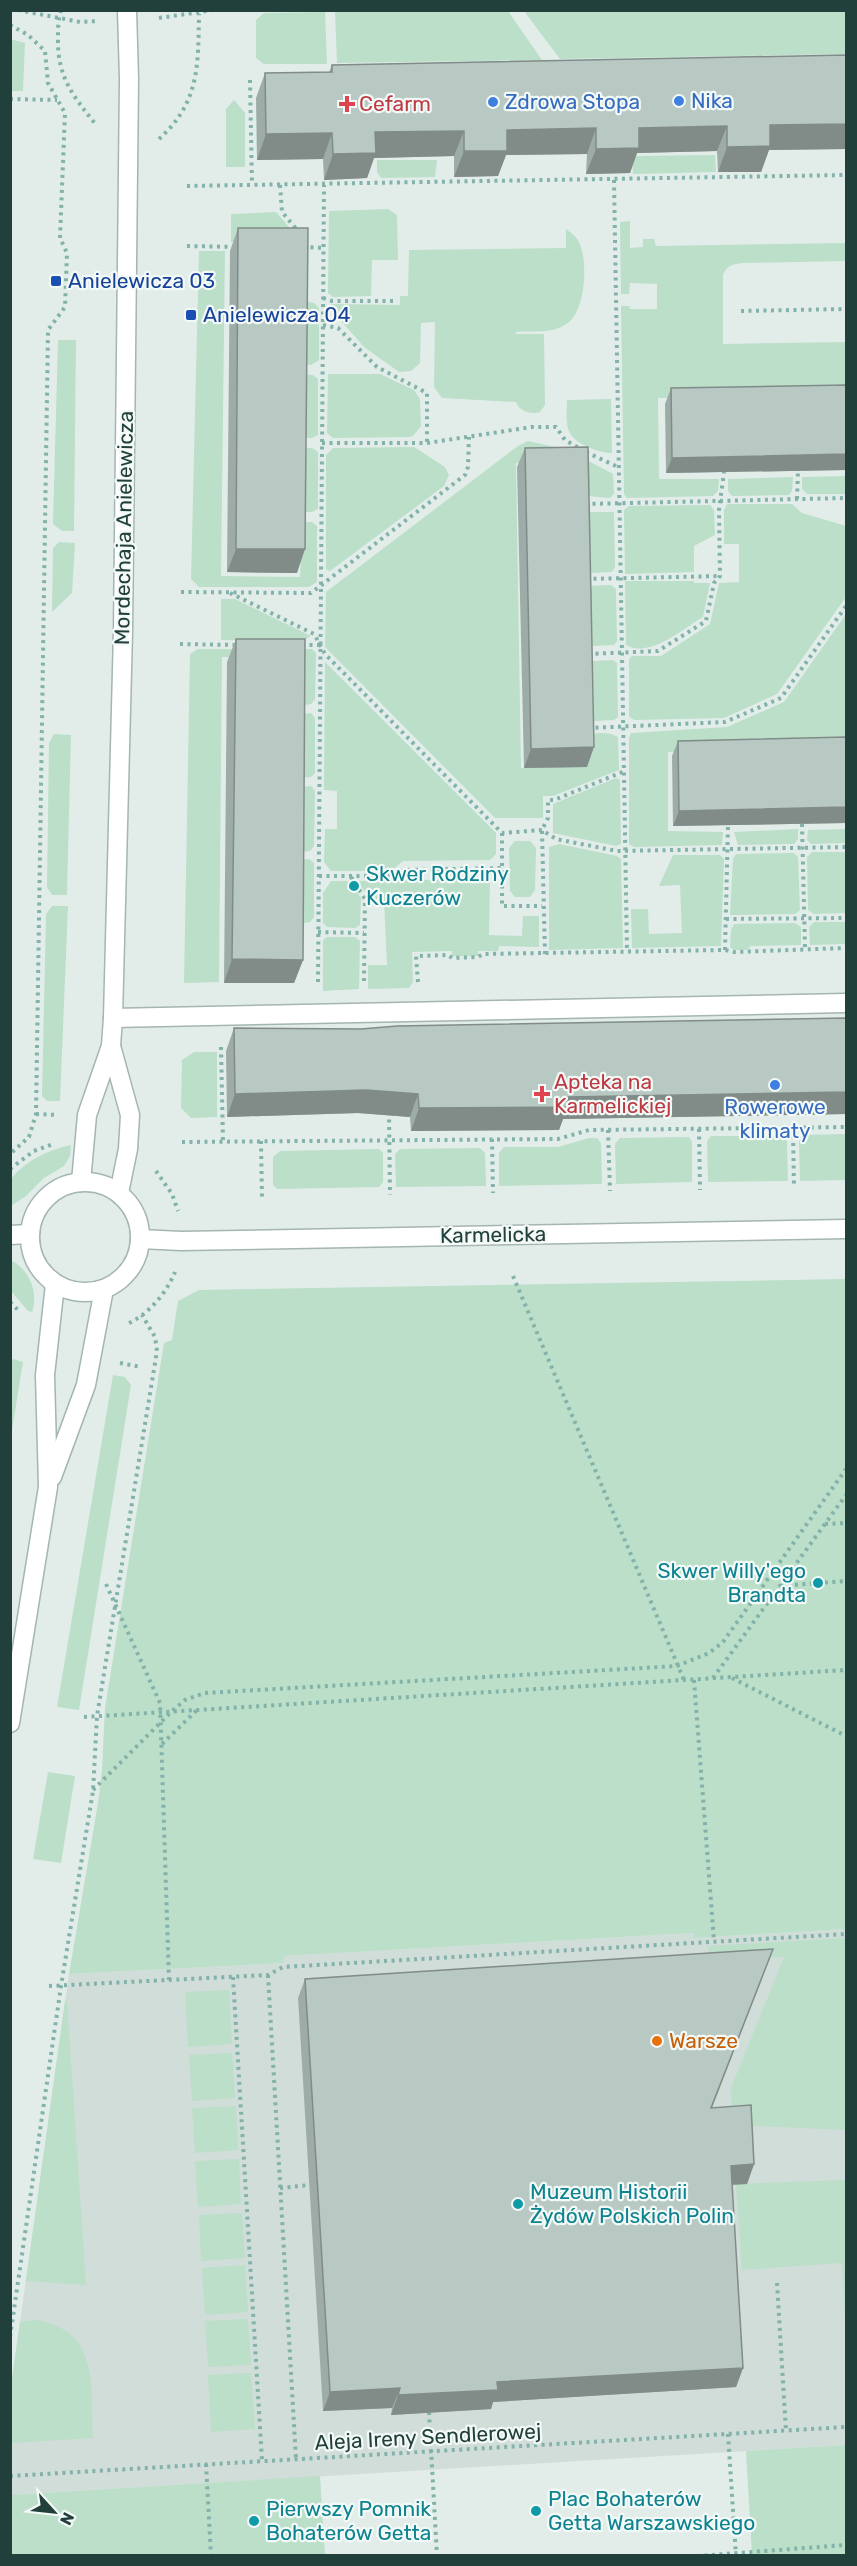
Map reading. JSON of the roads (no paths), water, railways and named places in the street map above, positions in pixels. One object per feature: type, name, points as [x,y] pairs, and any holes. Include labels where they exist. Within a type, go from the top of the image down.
[{"type":"street","name":"Mordechaja Anielewicza","points":[[81,1182],[87,1115],[111,1046],[113,1018],[123,632],[128,166],[127,10]]},
{"type":"street","points":[[113,1018],[846,1003]]},
{"type":"street","name":"Mordechaja Anielewicza","points":[[111,1046],[130,1115],[128,1149],[119,1193]]},
{"type":"street","points":[[81,1182],[97,1183],[119,1193],[136,1217],[140,1239],[137,1256],[131,1268],[123,1278],[104,1289],[73,1292],[55,1284],[40,1270],[34,1258],[30,1234],[39,1207],[58,1189],[81,1182]]},
{"type":"street","name":"Karmelicka","points":[[140,1239],[846,1228]]},
{"type":"street","points":[[10,1234],[30,1234]]},
{"type":"street","points":[[10,1723],[48,1487],[45,1375],[55,1284]]},
{"type":"street","points":[[48,1487],[86,1386],[104,1289]]},
{"type":"place","name":"Nika","points":[[679,101]]},
{"type":"place","name":"Zdrowa Stopa","points":[[493,102]]},
{"type":"place","name":"Cefarm","points":[[347,104]]},
{"type":"place","name":"Anielewicza 03","points":[[56,281]]},
{"type":"place","name":"Anielewicza 04","points":[[191,315]]},
{"type":"place","name":"Skwer Rodziny Kuczerów","points":[[354,886]]},
{"type":"place","name":"Rowerowe klimaty","points":[[775,1085]]},
{"type":"place","name":"Apteka na Karmelickiej","points":[[542,1094]]},
{"type":"place","name":"Skwer Willy'ego Brandta","points":[[818,1583]]},
{"type":"place","name":"Warsze","points":[[657,2041]]},
{"type":"place","name":"Muzeum Historii Żydów Polskich Polin","points":[[518,2204]]},
{"type":"place","name":"Plac Bohaterów Getta Warszawskiego","points":[[536,2511]]},
{"type":"place","name":"Pierwszy Pomnik Bohaterów Getta","points":[[254,2521]]}]
